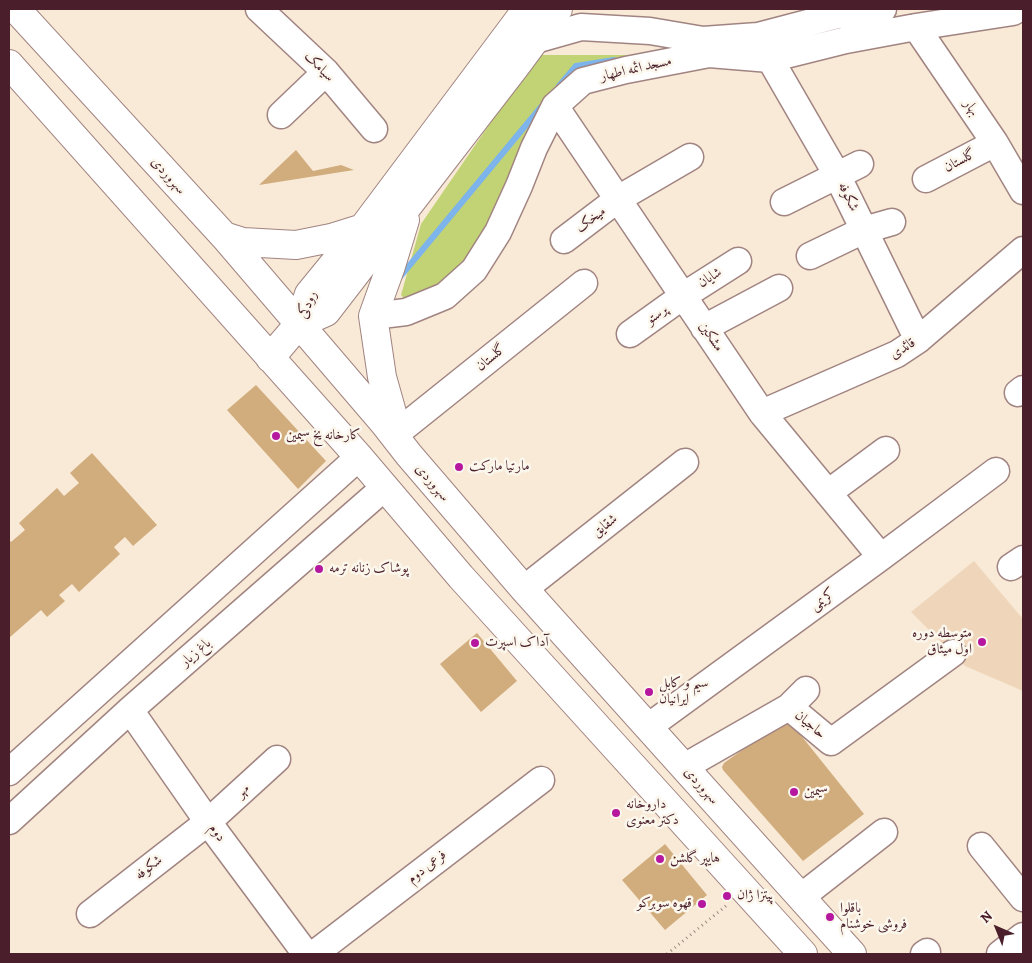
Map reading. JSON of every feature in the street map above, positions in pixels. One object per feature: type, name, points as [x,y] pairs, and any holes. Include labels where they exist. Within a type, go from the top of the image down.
[{"type":"main road","name":"سهروردی","points":[[16,9],[224,236],[403,444],[524,589],[852,954]]},
{"type":"main road","name":"رودکی","points":[[299,324],[310,294],[525,26],[558,9]]},
{"type":"main road","name":"رودکی","points":[[299,324],[326,312],[409,206],[525,26]]},
{"type":"main road","points":[[9,64],[359,457],[461,576],[803,954]]},
{"type":"main road","points":[[403,444],[382,377],[373,316],[391,266],[409,206]]},
{"type":"main road","points":[[224,236],[244,242],[296,246],[363,228]]},
{"type":"main road","points":[[270,358],[299,324]]},
{"type":"main road","points":[[772,920],[800,897]]},
{"type":"street","name":"سیامک","points":[[259,9],[326,72],[374,129]]},
{"type":"street","points":[[525,26],[565,9]]},
{"type":"street","name":"مسجد ائمه اطهار","points":[[373,316],[406,312],[445,296],[474,270],[498,232],[534,148],[555,106],[583,81],[706,47],[758,36],[838,15],[883,9]]},
{"type":"street","name":"مسجد ائمه اطهار","points":[[525,26],[650,31],[706,47],[770,59],[846,40],[1013,12],[1017,9]]},
{"type":"street","name":"بهار","points":[[916,27],[995,143],[1023,191]]},
{"type":"street","name":"شکوفه","points":[[770,59],[848,169],[864,230],[918,340]]},
{"type":"street","points":[[281,115],[326,72]]},
{"type":"street","name":"مشکین","points":[[555,106],[762,413],[881,557]]},
{"type":"street","name":"گلستان","points":[[926,180],[995,143]]},
{"type":"street","points":[[618,199],[690,157]]},
{"type":"street","points":[[784,202],[848,169]]},
{"type":"street","name":"میخک","points":[[564,240],[618,199]]},
{"type":"street","points":[[810,256],[864,230],[892,222]]},
{"type":"street","name":"قائدی","points":[[762,413],[897,354],[918,340],[1023,250]]},
{"type":"street","name":"شایان","points":[[683,296],[738,261]]},
{"type":"street","name":"گلستان","points":[[403,444],[584,283]]},
{"type":"street","points":[[704,328],[778,288]]},
{"type":"street","name":"پرستو","points":[[630,334],[683,296]]},
{"type":"street","points":[[828,493],[886,450]]},
{"type":"street","points":[[9,772],[359,457]]},
{"type":"street","name":"شقایق","points":[[524,589],[686,462]]},
{"type":"street","name":"کریمی","points":[[648,727],[881,557],[996,470]]},
{"type":"street","name":"باغ زیار","points":[[9,821],[130,710],[384,487]]},
{"type":"street","name":"حاجیان","points":[[684,767],[797,698],[831,742],[953,653]]},
{"type":"street","name":"دوم","points":[[130,710],[208,822],[306,954]]},
{"type":"street","name":"مهر","points":[[208,822],[277,759]]},
{"type":"street","name":"فرعی دوم","points":[[314,954],[541,780]]},
{"type":"street","name":"شکوفه","points":[[90,914],[208,822]]},
{"type":"street","points":[[800,897],[884,832]]},
{"type":"street","points":[[981,846],[1023,898]]},
{"type":"street","points":[[1000,954],[1023,936]]},
{"type":"path","points":[[667,954],[745,890]]},
{"type":"shaded area","name":"متوسطه دوره اول میثاق","points":[[974,561],[1023,619],[1023,691],[965,666],[911,612]]},
{"type":"green space","points":[[537,55],[679,55],[583,78],[483,250],[411,306],[401,295],[421,224]]},
{"type":"building","points":[[296,150],[313,171],[341,165],[354,170],[259,185]]},
{"type":"building","name":"کارخانه یخ سیمین","points":[[256,385],[326,461],[298,489],[227,410]]},
{"type":"building","points":[[92,453],[157,525],[133,546],[125,537],[114,547],[120,554],[79,592],[72,584],[59,595],[65,601],[47,617],[41,610],[9,638],[9,539],[11,542],[25,530],[19,523],[57,488],[64,496],[79,483],[70,473]]},
{"type":"building","points":[[477,633],[517,681],[481,712],[440,664]]},
{"type":"building","name":"سیمین","points":[[787,718],[864,814],[803,861],[722,767],[724,763]]},
{"type":"building","points":[[665,844],[707,895],[665,930],[622,880]]},
{"type":"waterway","points":[[559,86],[576,66],[614,60]]},
{"type":"waterway","points":[[399,278],[541,107]]},
{"type":"place","name":"کارخانه یخ سیمین","points":[[276,436]]},
{"type":"place","name":"مارتیا مارکت","points":[[459,467]]},
{"type":"place","name":"پوشاک زنانه ترمه","points":[[319,569]]},
{"type":"place","name":"متوسطه دوره اول میثاق","points":[[982,642]]},
{"type":"place","name":"آداک اسپرت","points":[[475,643]]},
{"type":"place","name":"سیم و کابل ایرانیان","points":[[649,692]]},
{"type":"place","name":"سیمین","points":[[794,792]]},
{"type":"place","name":"داروخانه دکتر معنوی","points":[[616,813]]},
{"type":"place","name":"هایپر گلشن","points":[[660,859]]},
{"type":"place","name":"پیتزا ژان","points":[[727,896]]},
{"type":"place","name":"قهوه سوبرکو","points":[[702,904]]},
{"type":"place","name":"باقلوا فروشی خوشنام","points":[[830,917]]}]
